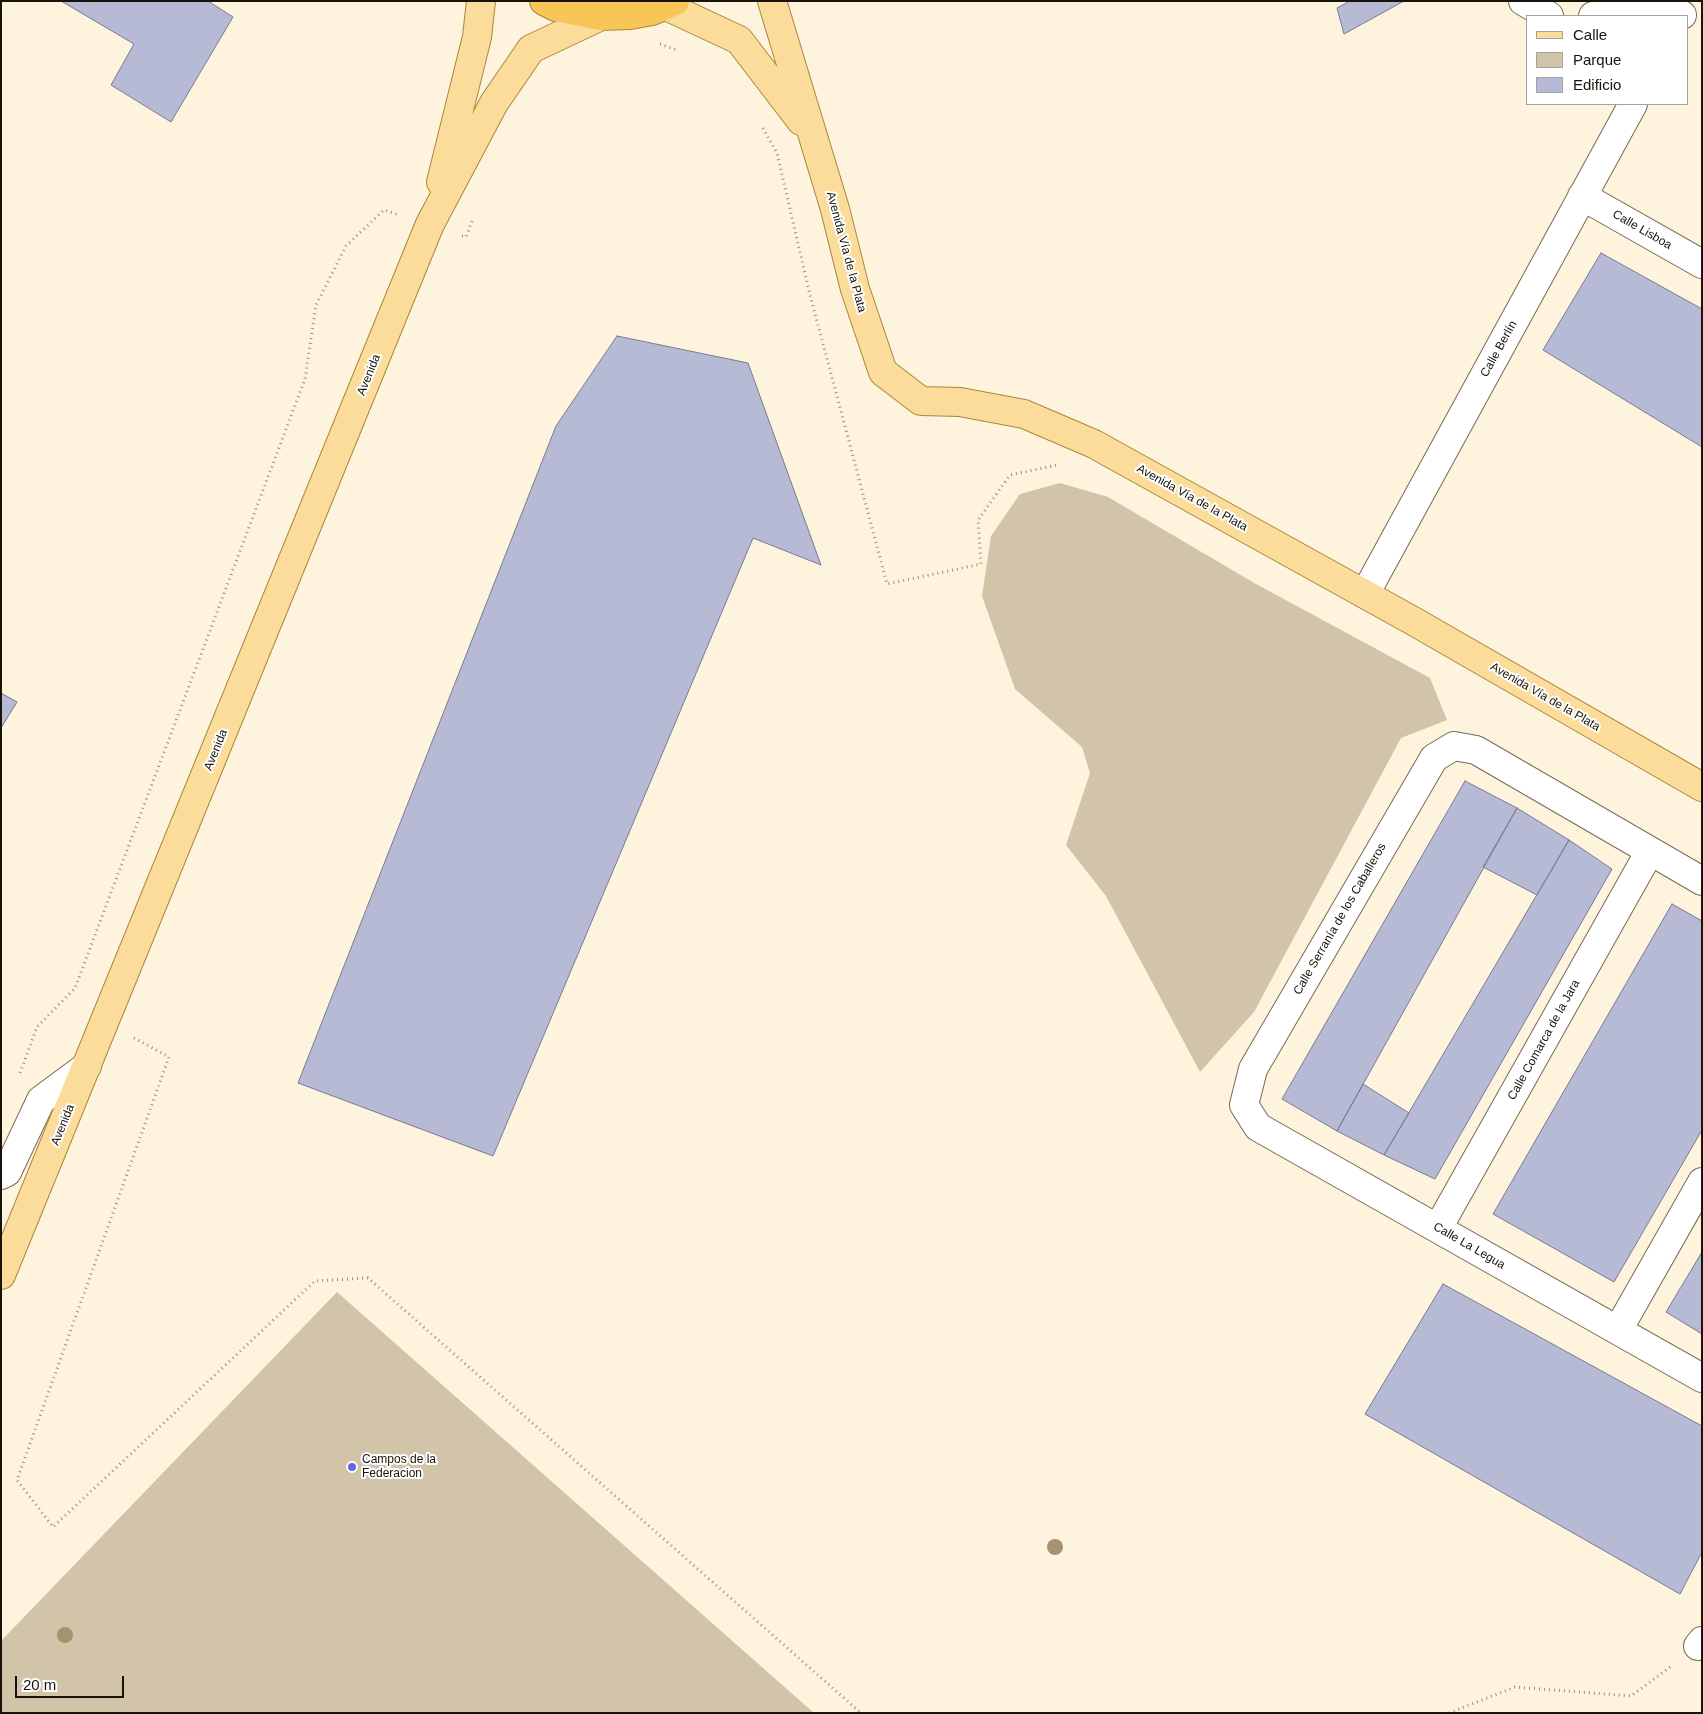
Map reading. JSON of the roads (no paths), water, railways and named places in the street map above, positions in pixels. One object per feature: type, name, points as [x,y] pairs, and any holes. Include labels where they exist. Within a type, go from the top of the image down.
[{"type":"highway","points":[[544,1],[556,7],[601,16],[630,15],[652,11],[670,4]]},
{"type":"main road","name":"Avenida","points":[[430,224],[477,37],[481,1]]},
{"type":"main road","name":"Avenida Vía de la Plata","points":[[772,1],[836,209],[854,290],[882,372],[922,401],[960,402],[1024,414],[1094,444],[1365,594],[1702,787]]},
{"type":"main road","name":"Avenida Vía de la Plata","points":[[670,4],[739,40],[812,136]]},
{"type":"main road","name":"Avenida","points":[[1,1275],[430,224],[494,103],[531,49],[601,16]]},
{"type":"street","points":[[1523,1],[1546,15]]},
{"type":"street","points":[[1597,15],[1650,1],[1684,11]]},
{"type":"street","name":"Calle Berlín","points":[[1365,594],[1632,105]]},
{"type":"street","name":"Calle Lisboa","points":[[1582,196],[1702,264]]},
{"type":"street","name":"Calle Serranía de los Caballeros","points":[[1244,1104],[1254,1069],[1434,758],[1454,746],[1476,750],[1650,851]]},
{"type":"street","points":[[1650,851],[1702,881]]},
{"type":"street","name":"Calle Comarca de la Jara","points":[[1438,1228],[1650,851]]},
{"type":"street","points":[[1,1175],[7,1172],[41,1100],[87,1066]]},
{"type":"street","name":"Calle La Legua","points":[[1244,1104],[1258,1127],[1702,1378]]},
{"type":"street","points":[[1618,1330],[1702,1182]]},
{"type":"place","name":"Campos de la Federacion","points":[[352,1467]]}]
